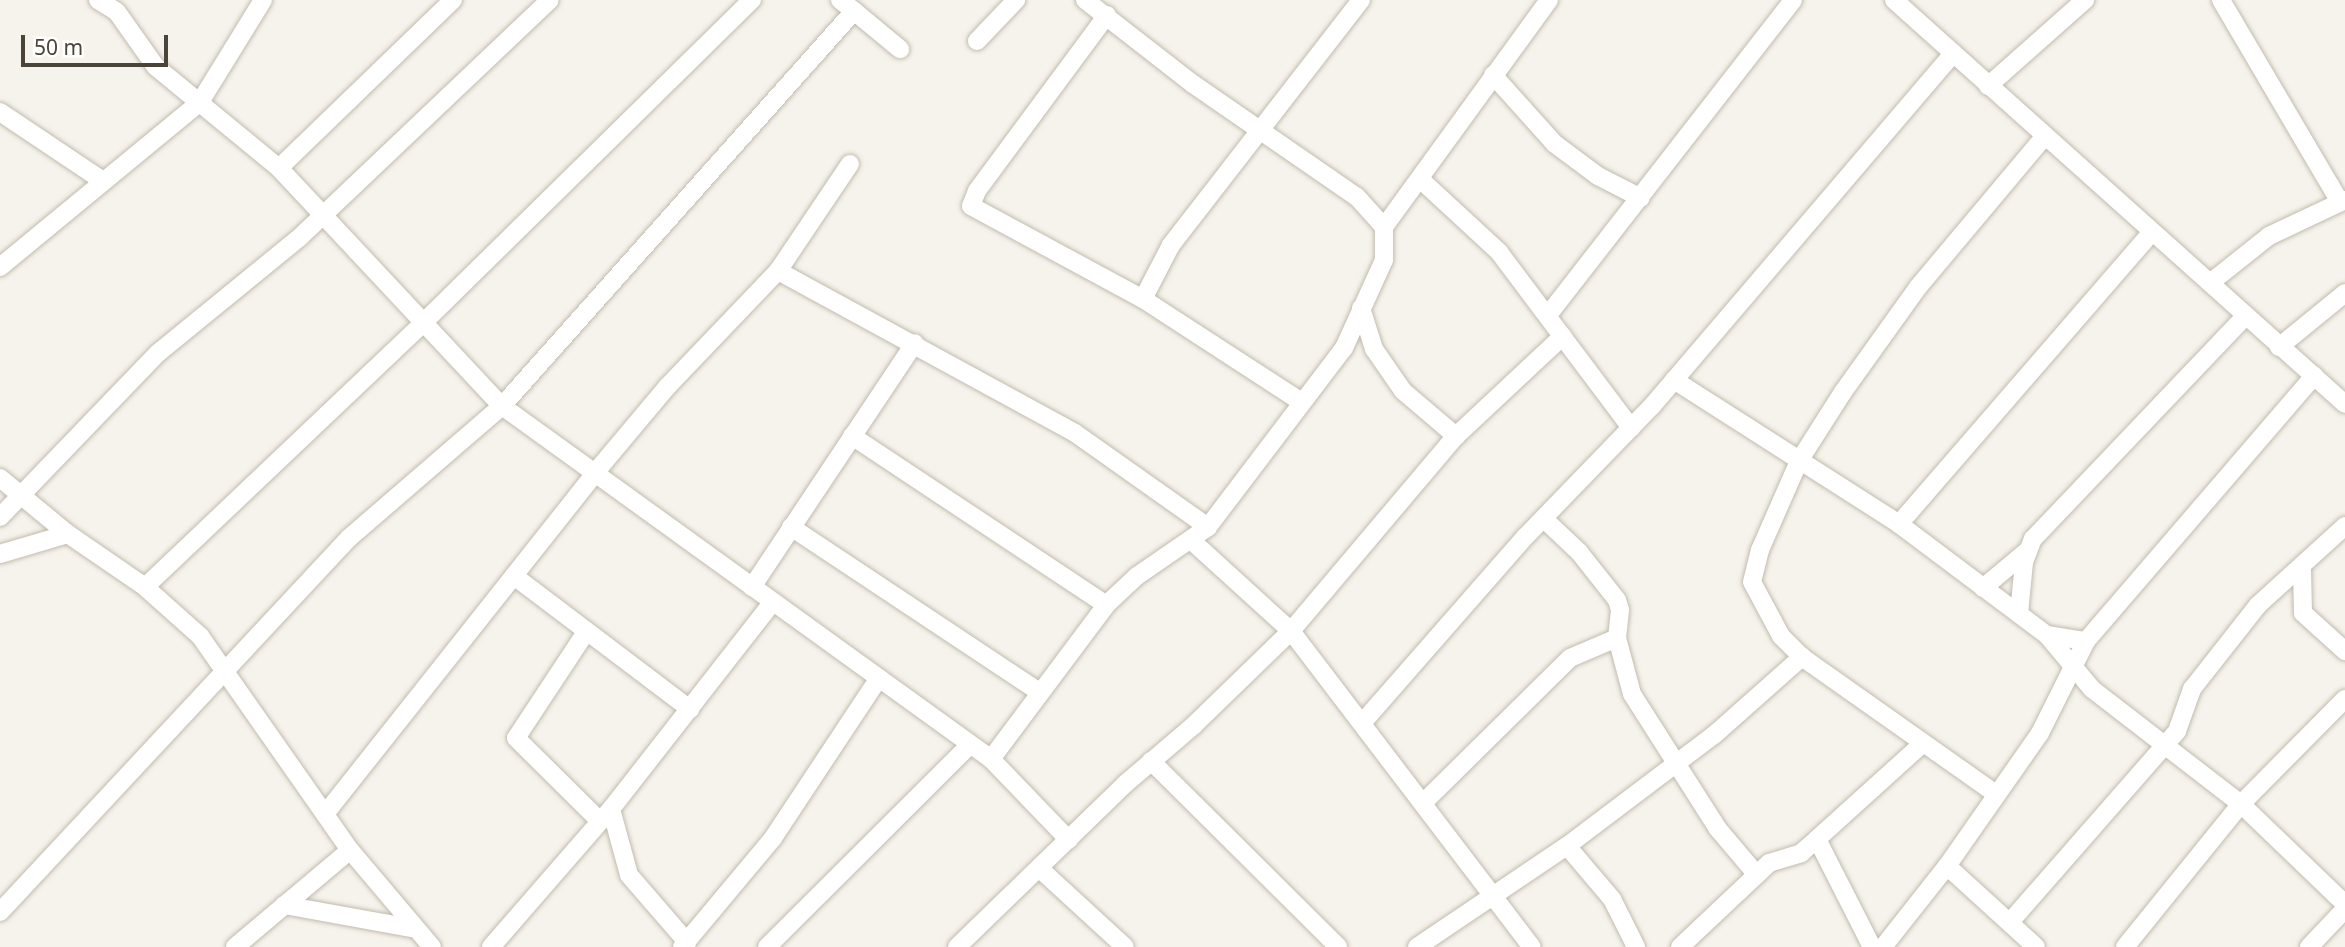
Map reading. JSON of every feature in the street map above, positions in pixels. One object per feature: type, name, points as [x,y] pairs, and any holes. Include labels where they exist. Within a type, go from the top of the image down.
[{"type":"street","points":[[98,0],[117,12],[156,66],[279,168],[502,405],[991,759],[1069,840]]},
{"type":"street","points":[[0,267],[200,102],[263,0]]},
{"type":"street","points":[[279,168],[453,0]]},
{"type":"street","points":[[0,517],[23,498],[158,353],[323,216],[550,0]]},
{"type":"street","points":[[145,587],[425,322],[752,0]]},
{"type":"street","points":[[977,41],[1016,0]]},
{"type":"street","points":[[1085,0],[1260,130],[1357,197],[1384,227]]},
{"type":"street","points":[[1143,299],[1171,245],[1360,0]]},
{"type":"street","points":[[991,759],[1038,691],[1106,605],[1137,576],[1192,541],[1208,527],[1300,401],[1344,348],[1384,260],[1384,227],[1549,0]]},
{"type":"street","points":[[1548,315],[1793,0]]},
{"type":"street","points":[[1894,0],[2043,138],[2345,404]]},
{"type":"street","points":[[1988,86],[2085,0]]},
{"type":"street","points":[[2210,283],[2269,236],[2343,201],[2221,0]]},
{"type":"street","points":[[0,912],[225,667],[349,538],[502,405],[847,6],[900,50]]},
{"type":"street","points":[[1107,15],[976,191],[971,206],[1143,299],[1300,401]]},
{"type":"street","points":[[1363,722],[1544,519],[1674,380],[1953,52]]},
{"type":"street","points":[[1493,75],[1555,144],[1598,176],[1640,198]]},
{"type":"street","points":[[0,112],[103,181]]},
{"type":"street","points":[[1996,794],[1921,745],[1802,657],[1781,636],[1758,600],[1752,582],[1760,550],[1799,461],[1919,286],[2043,138]]},
{"type":"street","points":[[326,814],[594,474],[667,387],[778,271],[850,164]]},
{"type":"street","points":[[1420,179],[1485,236],[1548,315],[1631,428]]},
{"type":"street","points":[[1899,524],[2152,232]]},
{"type":"street","points":[[778,271],[915,343],[1075,433],[1208,527]]},
{"type":"street","points":[[2279,347],[2345,293]]},
{"type":"street","points":[[1361,308],[1374,349],[1403,391],[1456,436]]},
{"type":"street","points":[[1983,588],[2027,551],[2120,443],[2245,316]]},
{"type":"street","points":[[957,947],[1291,631],[1456,436],[1563,336]]},
{"type":"street","points":[[752,587],[915,343]]},
{"type":"street","points":[[1883,947],[1947,866],[2061,698],[2071,669],[2086,641],[2314,376]]},
{"type":"street","points":[[1674,380],[1899,524],[2047,635],[2071,669],[2092,689],[2166,743],[2241,804],[2345,907],[2309,947]]},
{"type":"street","points":[[852,436],[1106,605]]},
{"type":"street","points":[[0,478],[68,534],[145,587],[200,636],[225,667],[350,850],[411,928],[432,947]]},
{"type":"street","points":[[1544,519],[1579,552],[1616,600],[1620,610],[1617,638],[1632,694],[1718,829],[1757,875]]},
{"type":"street","points":[[2010,922],[2177,731],[2192,689],[2258,605],[2302,569],[2345,526]]},
{"type":"street","points":[[791,527],[1038,691]]},
{"type":"street","points":[[0,554],[68,534]]},
{"type":"street","points":[[1192,541],[1291,631],[1532,947]]},
{"type":"street","points":[[2018,614],[2027,551]]},
{"type":"street","points":[[2302,569],[2303,613],[2345,651]]},
{"type":"street","points":[[514,576],[690,709]]},
{"type":"street","points":[[491,947],[606,815],[773,602]]},
{"type":"street","points":[[586,632],[516,738],[606,815],[629,875],[684,944],[781,828],[879,678]]},
{"type":"street","points":[[2047,635],[2086,641]]},
{"type":"street","points":[[1423,803],[1570,658],[1617,638]]},
{"type":"street","points":[[1417,947],[1567,846],[1677,761],[1802,657]]},
{"type":"street","points":[[2061,698],[2092,689]]},
{"type":"street","points":[[2125,947],[2241,804],[2345,699]]},
{"type":"street","points":[[767,947],[970,745]]},
{"type":"street","points":[[1680,947],[1769,863],[1801,853],[1921,745]]},
{"type":"street","points":[[1151,761],[1338,947]]},
{"type":"street","points":[[1817,839],[1872,947]]},
{"type":"street","points":[[1567,846],[1612,899],[1636,947]]},
{"type":"street","points":[[235,947],[350,850]]},
{"type":"street","points":[[1947,866],[2036,947]]},
{"type":"street","points":[[1040,869],[1125,947]]},
{"type":"street","points":[[284,905],[411,928]]}]
